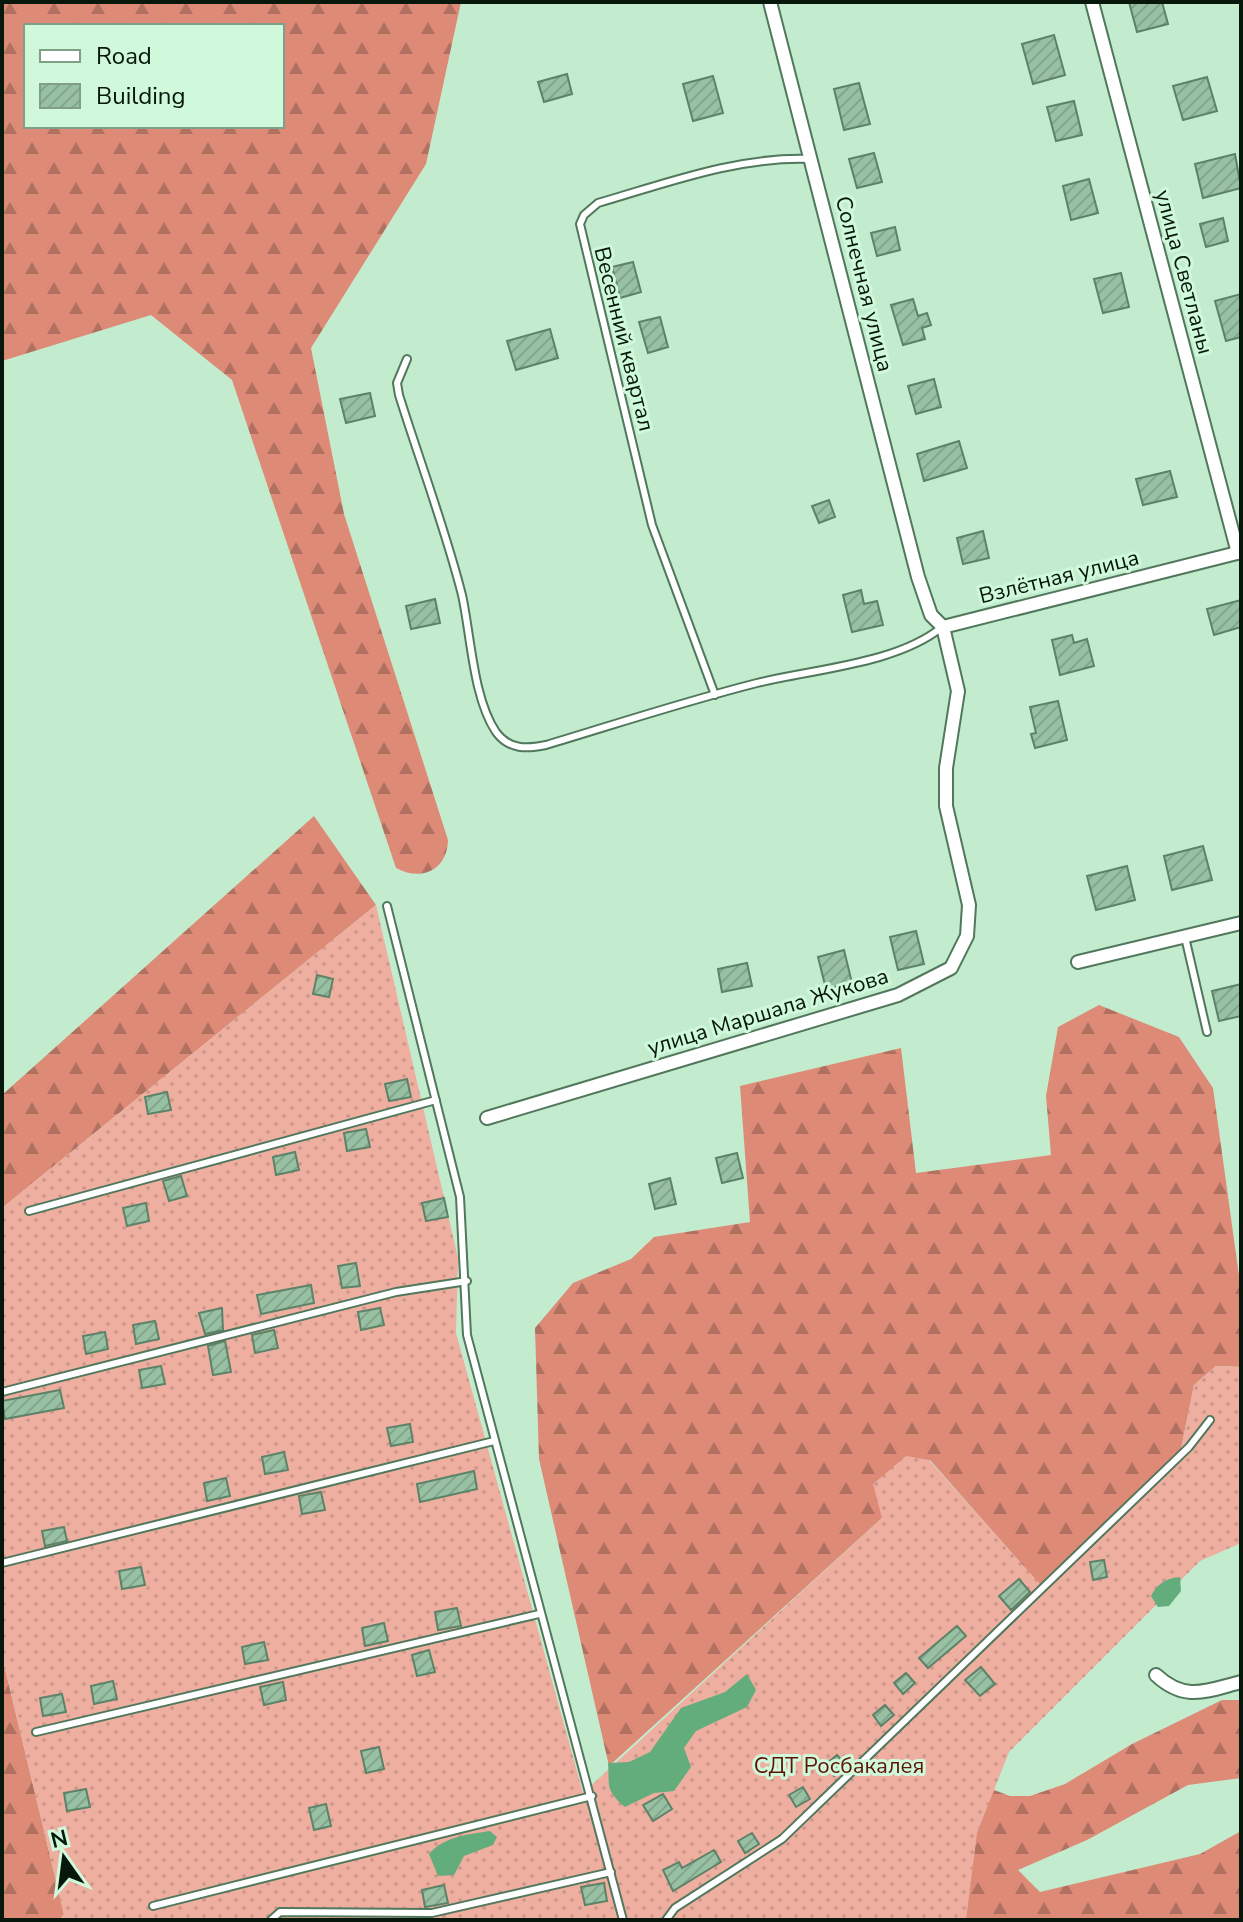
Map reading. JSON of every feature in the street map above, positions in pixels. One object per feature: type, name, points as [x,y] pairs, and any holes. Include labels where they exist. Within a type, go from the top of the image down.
[{"type":"street","name":"Солнечная улица","points":[[770,2],[918,577],[931,615],[943,627]]},
{"type":"street","name":"улица Светланы","points":[[1092,2],[1240,553]]},
{"type":"street","name":"Взлётная улица","points":[[943,627],[1240,553]]},
{"type":"street","name":"улица Маршала Жукова","points":[[487,1118],[898,995],[951,968],[967,936],[969,905],[946,806],[946,768],[958,691],[943,627]]},
{"type":"street","points":[[1078,962],[1241,923]]},
{"type":"street","points":[[1156,1675],[1173,1690],[1200,1693],[1241,1682]]},
{"type":"lane","name":"Весенний квартал","points":[[715,695],[652,525],[580,224],[584,215],[598,203],[739,164],[782,158],[811,159]]},
{"type":"lane","points":[[407,359],[397,383],[399,395],[454,568],[483,700],[497,733],[507,743],[525,749],[535,747],[715,695],[887,654],[928,639],[943,627]]},
{"type":"lane","points":[[387,906],[460,1197],[467,1281],[467,1335],[623,1920]]},
{"type":"lane","points":[[1185,937],[1207,1032]]},
{"type":"lane","points":[[29,1211],[436,1100]]},
{"type":"lane","points":[[2,1392],[396,1292],[467,1281]]},
{"type":"lane","points":[[666,1920],[675,1908],[782,1839],[1189,1447],[1210,1420]]},
{"type":"lane","points":[[2,1563],[494,1441]]},
{"type":"lane","points":[[36,1732],[539,1614]]},
{"type":"lane","points":[[153,1906],[592,1796]]},
{"type":"lane","points":[[271,1920],[280,1912],[440,1911],[611,1872]]},
{"type":"lane","points":[[440,1911],[443,1920]]},
{"type":"green space","points":[[2,2],[461,2],[426,164],[311,348],[344,514],[448,840],[443,859],[431,870],[415,874],[396,868],[232,380],[151,315],[2,361]]},
{"type":"green space","points":[[314,816],[376,905],[2,1208],[2,1095]]},
{"type":"green space","name":"СДТ Росбакалея","points":[[376,905],[458,1258],[456,1333],[583,1793],[882,1518],[873,1484],[906,1456],[929,1460],[1040,1584],[1181,1449],[1194,1385],[1216,1366],[1241,1367],[1241,1543],[1200,1561],[1009,1752],[977,1833],[966,1920],[60,1920],[64,1914],[2,1656],[2,1208]]},
{"type":"green space","points":[[1099,1005],[1179,1037],[1213,1088],[1241,1290],[1241,1367],[1216,1366],[1194,1385],[1181,1449],[1040,1585],[930,1460],[882,1518],[609,1766],[539,1459],[535,1328],[573,1283],[631,1259],[654,1237],[750,1222],[740,1086],[901,1048],[916,1173],[1051,1155],[1046,1096],[1058,1027]]},
{"type":"green space","points":[[2,1656],[64,1914],[60,1920],[2,1920]]},
{"type":"green space","points":[[1222,1700],[1241,1700],[1241,1778],[1188,1785],[1087,1840],[1018,1870],[1040,1892],[1200,1854],[1241,1831],[1241,1920],[844,1920],[989,1788],[1010,1796],[1030,1796],[1065,1784],[1132,1744]]},
{"type":"shaded area","points":[[1180,1577],[1181,1591],[1169,1606],[1158,1607],[1151,1596],[1153,1592],[1166,1580]]},
{"type":"shaded area","points":[[747,1674],[756,1690],[747,1707],[696,1731],[684,1748],[691,1767],[674,1791],[654,1793],[625,1807],[618,1801],[609,1786],[608,1763],[629,1762],[650,1752],[681,1708],[725,1692]]},
{"type":"shaded area","points":[[490,1831],[497,1837],[493,1845],[464,1856],[454,1875],[438,1876],[429,1854],[435,1848],[457,1837]]},
{"type":"building","points":[[1129,2],[1162,2],[1168,24],[1137,32]]},
{"type":"building","points":[[1054,35],[1065,75],[1033,84],[1022,44]]},
{"type":"building","points":[[567,74],[572,94],[544,102],[538,82]]},
{"type":"building","points":[[713,76],[723,113],[693,121],[683,84]]},
{"type":"building","points":[[1207,77],[1217,111],[1183,120],[1173,86]]},
{"type":"building","points":[[859,83],[870,124],[844,130],[834,89]]},
{"type":"building","points":[[1074,101],[1082,135],[1056,141],[1047,107]]},
{"type":"building","points":[[874,153],[882,182],[857,188],[849,159]]},
{"type":"building","points":[[1235,154],[1241,188],[1203,198],[1195,164]]},
{"type":"building","points":[[1089,179],[1098,213],[1071,220],[1063,186]]},
{"type":"building","points":[[1223,218],[1228,241],[1206,247],[1200,224]]},
{"type":"building","points":[[895,227],[900,250],[877,256],[871,233]]},
{"type":"building","points":[[633,262],[641,292],[620,298],[612,267]]},
{"type":"building","points":[[1121,273],[1129,307],[1103,313],[1094,279]]},
{"type":"building","points":[[1241,294],[1241,337],[1226,341],[1215,301]]},
{"type":"building","points":[[913,299],[918,316],[927,313],[931,325],[922,328],[925,339],[903,345],[891,305]]},
{"type":"building","points":[[660,317],[668,347],[648,353],[639,322]]},
{"type":"building","points":[[550,329],[558,358],[516,370],[507,341]]},
{"type":"building","points":[[934,379],[941,407],[916,414],[908,386]]},
{"type":"building","points":[[370,393],[375,416],[346,423],[340,399]]},
{"type":"building","points":[[959,441],[967,468],[924,481],[917,454]]},
{"type":"building","points":[[1170,471],[1177,497],[1143,505],[1136,479]]},
{"type":"building","points":[[829,500],[835,517],[819,523],[812,506]]},
{"type":"building","points":[[983,531],[989,558],[963,564],[957,538]]},
{"type":"building","points":[[861,590],[864,604],[877,601],[883,625],[852,632],[843,595]]},
{"type":"building","points":[[435,599],[440,623],[411,629],[406,606]]},
{"type":"building","points":[[1241,600],[1241,627],[1214,635],[1207,609]]},
{"type":"building","points":[[1072,635],[1074,643],[1087,639],[1094,666],[1060,675],[1052,640]]},
{"type":"building","points":[[1058,701],[1067,740],[1035,748],[1031,734],[1036,733],[1030,707]]},
{"type":"building","points":[[1203,846],[1212,880],[1172,890],[1164,856]]},
{"type":"building","points":[[1127,866],[1135,900],[1096,910],[1087,876]]},
{"type":"building","points":[[916,931],[924,964],[898,970],[890,937]]},
{"type":"building","points":[[844,950],[852,983],[826,989],[818,957]]},
{"type":"building","points":[[747,963],[752,986],[722,992],[718,969]]},
{"type":"building","points":[[317,975],[333,979],[329,997],[313,994]]},
{"type":"building","points":[[1241,984],[1241,1016],[1219,1021],[1212,991]]},
{"type":"building","points":[[407,1079],[411,1097],[389,1101],[385,1084]]},
{"type":"building","points":[[167,1092],[171,1110],[148,1114],[145,1097]]},
{"type":"building","points":[[366,1129],[370,1147],[347,1151],[344,1133]]},
{"type":"building","points":[[295,1152],[299,1170],[276,1175],[273,1157]]},
{"type":"building","points":[[737,1153],[743,1178],[722,1183],[716,1158]]},
{"type":"building","points":[[181,1176],[187,1196],[169,1201],[163,1181]]},
{"type":"building","points":[[670,1178],[676,1204],[655,1209],[649,1184]]},
{"type":"building","points":[[444,1198],[448,1217],[426,1221],[422,1203]]},
{"type":"building","points":[[146,1203],[149,1221],[127,1226],[123,1208]]},
{"type":"building","points":[[356,1263],[360,1286],[342,1288],[338,1266]]},
{"type":"building","points":[[311,1285],[314,1303],[261,1314],[257,1295]]},
{"type":"building","points":[[222,1308],[223,1330],[205,1334],[199,1313]]},
{"type":"building","points":[[380,1308],[384,1325],[361,1330],[358,1312]]},
{"type":"building","points":[[155,1321],[159,1339],[136,1344],[133,1325]]},
{"type":"building","points":[[274,1330],[278,1348],[255,1353],[252,1335]]},
{"type":"building","points":[[105,1332],[108,1349],[86,1354],[83,1336]]},
{"type":"building","points":[[225,1341],[231,1372],[213,1375],[208,1346]]},
{"type":"building","points":[[161,1366],[165,1384],[142,1388],[139,1370]]},
{"type":"building","points":[[60,1390],[64,1408],[5,1419],[2,1401]]},
{"type":"building","points":[[410,1424],[413,1442],[391,1446],[387,1428]]},
{"type":"building","points":[[284,1452],[288,1470],[265,1474],[262,1457]]},
{"type":"building","points":[[474,1471],[477,1489],[420,1502],[417,1484]]},
{"type":"building","points":[[226,1478],[230,1496],[207,1501],[204,1483]]},
{"type":"building","points":[[321,1492],[325,1510],[302,1514],[299,1496]]},
{"type":"building","points":[[64,1527],[67,1541],[45,1546],[42,1531]]},
{"type":"building","points":[[1104,1560],[1107,1577],[1093,1580],[1090,1562]]},
{"type":"building","points":[[141,1567],[145,1585],[122,1589],[119,1571]]},
{"type":"building","points":[[1019,1579],[1030,1592],[1011,1610],[999,1596]]},
{"type":"building","points":[[457,1608],[461,1626],[438,1630],[435,1612]]},
{"type":"building","points":[[384,1623],[388,1641],[365,1646],[362,1628]]},
{"type":"building","points":[[957,1626],[966,1636],[928,1668],[919,1658]]},
{"type":"building","points":[[264,1642],[268,1660],[245,1664],[242,1647]]},
{"type":"building","points":[[429,1650],[435,1672],[417,1676],[412,1655]]},
{"type":"building","points":[[981,1667],[995,1684],[980,1696],[965,1680]]},
{"type":"building","points":[[906,1673],[915,1683],[903,1694],[894,1683]]},
{"type":"building","points":[[113,1681],[117,1699],[94,1704],[91,1686]]},
{"type":"building","points":[[283,1682],[286,1700],[264,1705],[260,1687]]},
{"type":"building","points":[[62,1694],[66,1712],[43,1716],[40,1698]]},
{"type":"building","points":[[885,1705],[894,1715],[881,1726],[873,1715]]},
{"type":"building","points":[[379,1747],[384,1769],[366,1773],[361,1751]]},
{"type":"building","points":[[837,1755],[846,1765],[834,1776],[825,1765]]},
{"type":"building","points":[[803,1787],[810,1799],[796,1807],[789,1795]]},
{"type":"building","points":[[86,1789],[90,1807],[67,1811],[64,1793]]},
{"type":"building","points":[[663,1794],[672,1809],[653,1821],[643,1805]]},
{"type":"building","points":[[326,1804],[331,1826],[314,1830],[309,1808]]},
{"type":"building","points":[[752,1833],[759,1844],[745,1853],[738,1841]]},
{"type":"building","points":[[714,1850],[721,1862],[673,1891],[663,1870],[679,1862],[682,1868]]},
{"type":"building","points":[[604,1883],[607,1901],[585,1905],[581,1887]]},
{"type":"building","points":[[444,1885],[448,1903],[425,1907],[422,1890]]}]
